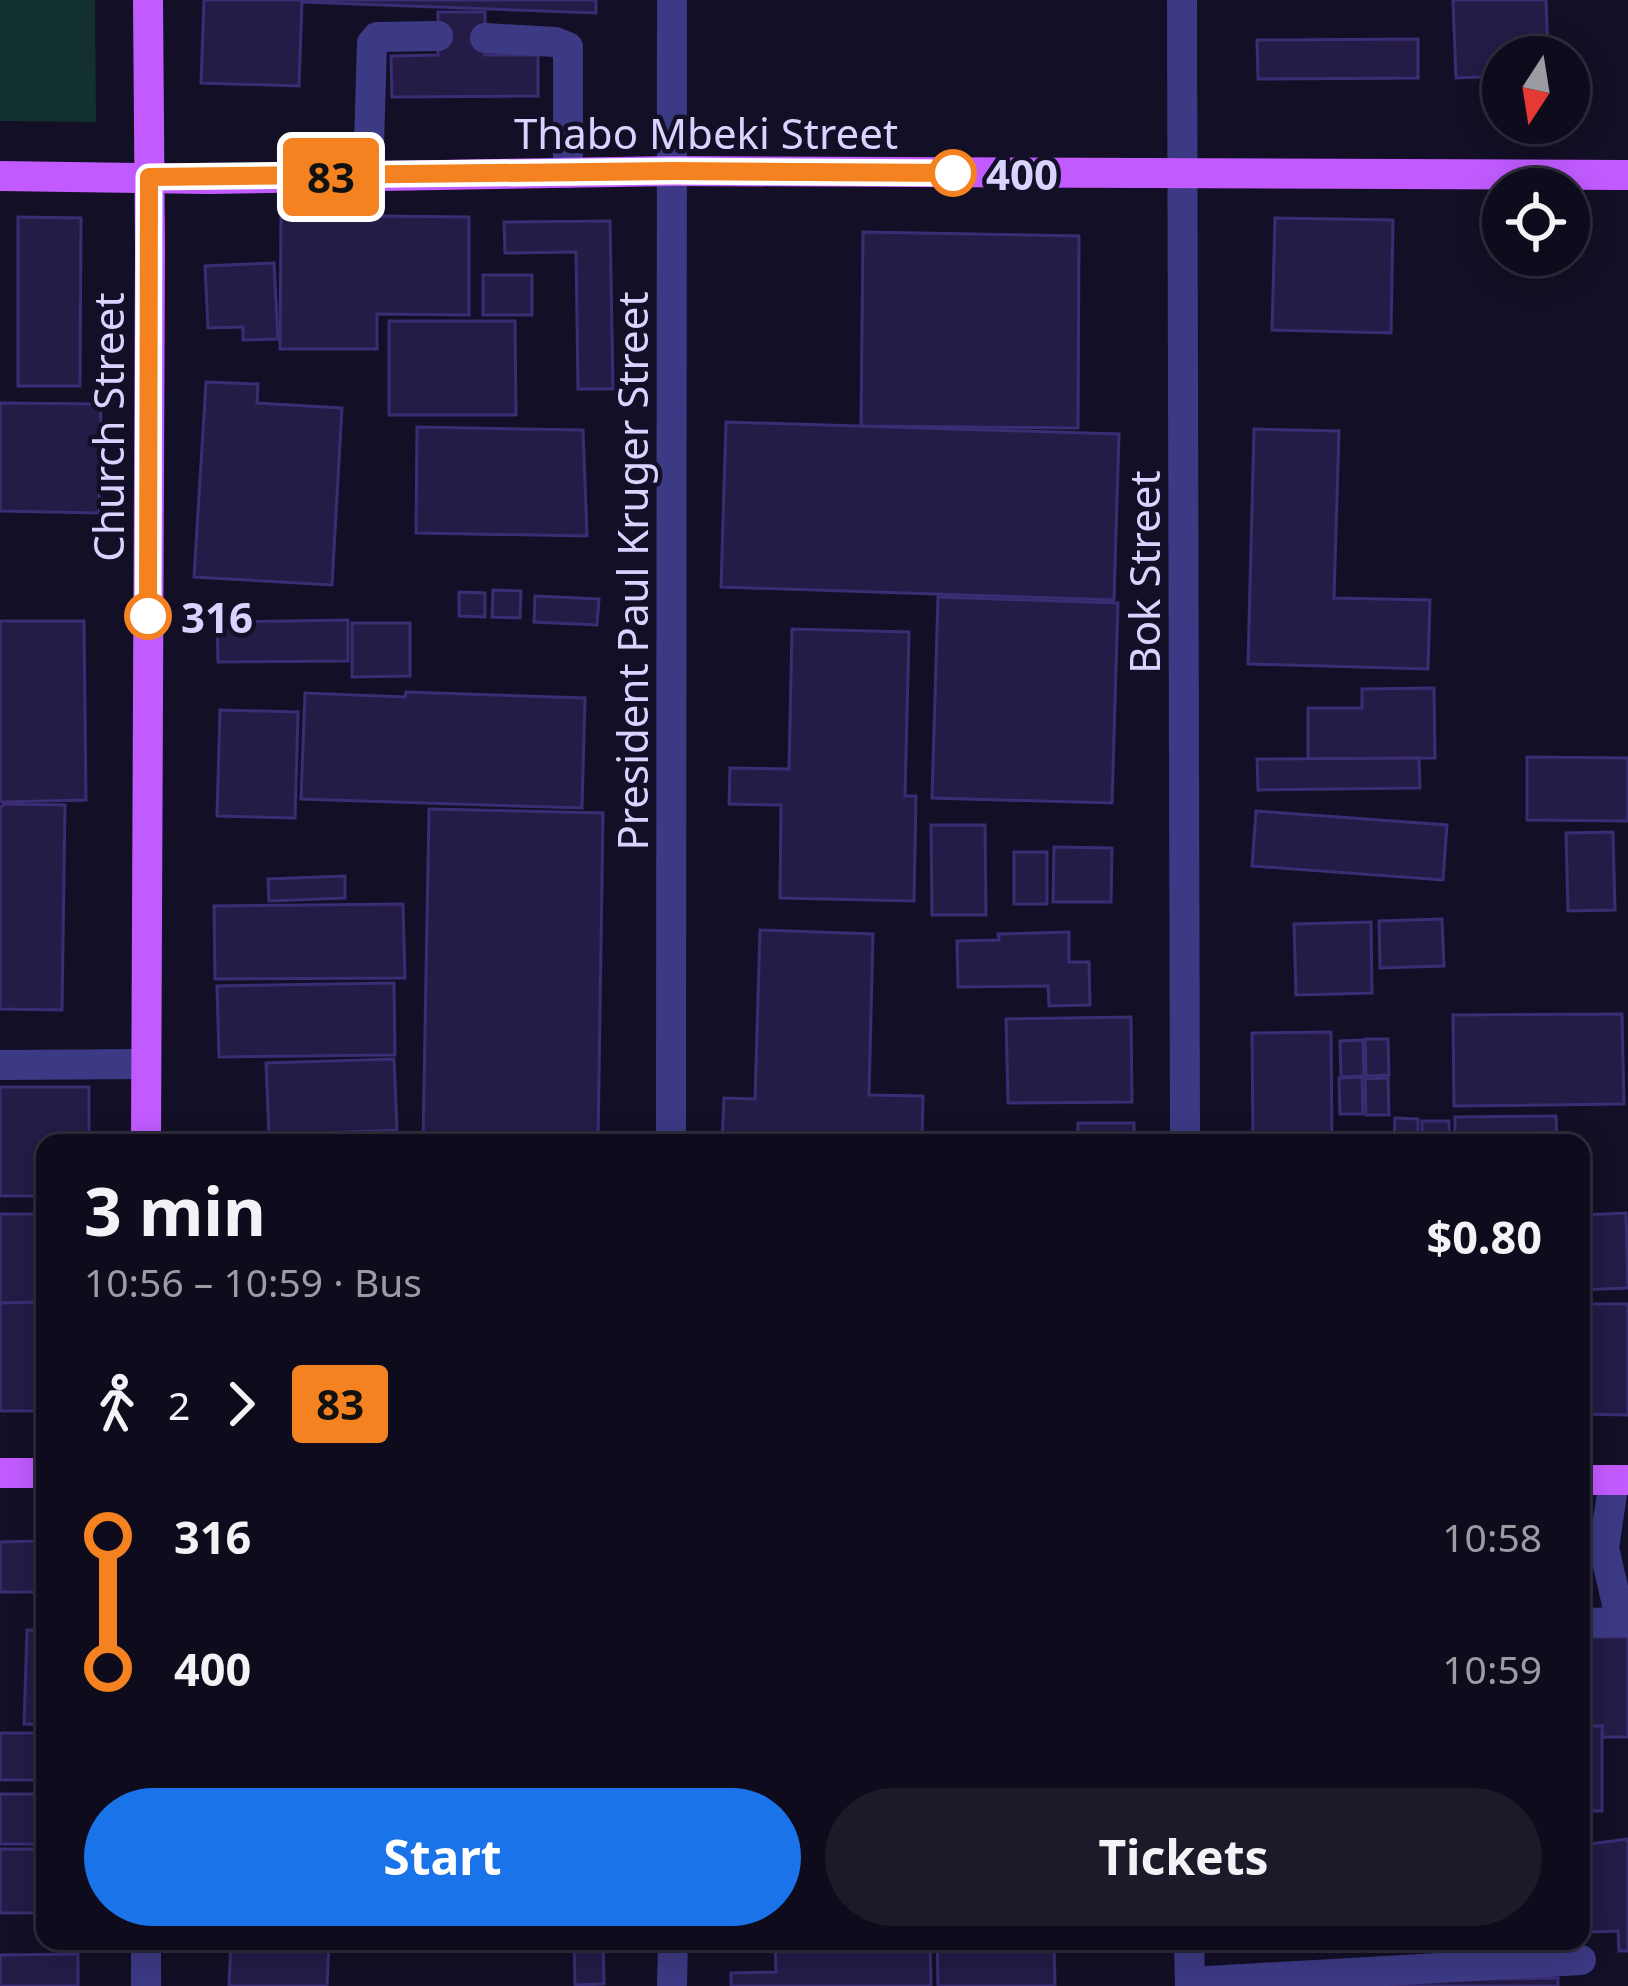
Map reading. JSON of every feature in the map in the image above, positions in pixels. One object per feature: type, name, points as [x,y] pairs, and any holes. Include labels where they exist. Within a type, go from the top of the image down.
[{"type":"main road","name":"Church Street","points":[[146,1134],[148,0]]},
{"type":"main road","name":"Thabo Mbeki Street","points":[[0,176],[673,171],[1628,176]]},
{"type":"main road","points":[[0,1473],[36,1473]]},
{"type":"main road","points":[[1590,1480],[1621,1480]]},
{"type":"street","name":"President Paul Kruger Street","points":[[671,1134],[672,0]]},
{"type":"street","name":"Bok Street","points":[[1182,0],[1185,1134]]},
{"type":"street","points":[[368,176],[371,43],[377,37],[438,37]]},
{"type":"street","points":[[485,38],[568,47],[568,173]]},
{"type":"street","points":[[0,1065],[146,1064]]},
{"type":"street","points":[[1590,1623],[1625,1622],[1593,1548],[1621,1480]]},
{"type":"street","points":[[146,1950],[146,1986]]},
{"type":"street","points":[[672,1986],[673,1950]]},
{"type":"street","points":[[1189,1950],[1190,1984],[1580,1960]]},
{"type":"green space","points":[[0,0],[95,0],[96,122],[0,121]]},
{"type":"building","points":[[204,0],[596,0],[596,13],[302,2],[299,86],[201,83]]},
{"type":"building","points":[[1453,0],[1546,0],[1547,36],[1482,36],[1482,77],[1456,78]]},
{"type":"building","points":[[438,12],[485,12],[485,55],[538,55],[538,96],[392,97],[391,56],[438,55]]},
{"type":"building","points":[[1418,39],[1418,78],[1258,79],[1257,40]]},
{"type":"building","points":[[281,215],[469,217],[469,315],[377,314],[377,349],[280,349]]},
{"type":"building","points":[[18,217],[81,218],[80,386],[18,386]]},
{"type":"building","points":[[1275,218],[1393,220],[1391,333],[1272,330]]},
{"type":"building","points":[[610,221],[613,389],[578,389],[576,252],[505,253],[504,222]]},
{"type":"building","points":[[863,232],[1079,236],[1078,428],[861,426]]},
{"type":"building","points":[[274,263],[278,339],[243,340],[243,327],[208,328],[205,266]]},
{"type":"building","points":[[483,275],[532,275],[532,315],[483,315]]},
{"type":"building","points":[[389,321],[515,321],[516,415],[389,415]]},
{"type":"building","points":[[206,382],[258,384],[257,403],[342,408],[332,585],[194,577]]},
{"type":"building","points":[[0,403],[101,404],[99,513],[0,511]]},
{"type":"building","points":[[726,422],[1119,434],[1114,600],[721,587]]},
{"type":"building","points":[[417,427],[583,430],[587,536],[416,533]]},
{"type":"building","points":[[1254,429],[1339,431],[1334,598],[1430,600],[1428,669],[1248,664]]},
{"type":"building","points":[[493,590],[521,591],[520,618],[492,617]]},
{"type":"building","points":[[459,592],[485,593],[485,617],[459,616]]},
{"type":"building","points":[[535,596],[599,599],[597,625],[534,622]]},
{"type":"building","points":[[938,597],[1118,603],[1112,803],[932,798]]},
{"type":"building","points":[[348,620],[348,661],[218,662],[217,622]]},
{"type":"building","points":[[0,621],[84,621],[86,800],[0,802]]},
{"type":"building","points":[[352,623],[410,623],[410,676],[352,677]]},
{"type":"building","points":[[792,629],[909,632],[905,796],[916,796],[914,901],[780,898],[781,805],[729,804],[730,768],[789,769]]},
{"type":"building","points":[[1434,688],[1435,758],[1308,759],[1308,708],[1362,708],[1362,689]]},
{"type":"building","points":[[406,692],[585,698],[582,808],[301,799],[305,693],[405,697]]},
{"type":"building","points":[[220,710],[298,712],[295,818],[217,816]]},
{"type":"building","points":[[1527,757],[1628,758],[1628,821],[1527,820]]},
{"type":"building","points":[[1419,758],[1420,788],[1258,790],[1257,759]]},
{"type":"building","points":[[4,804],[65,805],[62,1010],[0,1009],[0,808]]},
{"type":"building","points":[[429,809],[603,813],[598,1134],[423,1134]]},
{"type":"building","points":[[1256,811],[1447,825],[1443,880],[1252,866]]},
{"type":"building","points":[[931,825],[985,825],[986,915],[932,915]]},
{"type":"building","points":[[1613,832],[1615,910],[1568,911],[1566,833]]},
{"type":"building","points":[[1054,847],[1112,848],[1111,902],[1053,902]]},
{"type":"building","points":[[1014,852],[1047,852],[1047,904],[1014,904]]},
{"type":"building","points":[[345,876],[345,898],[269,901],[268,879]]},
{"type":"building","points":[[403,904],[405,978],[215,979],[214,906]]},
{"type":"building","points":[[1442,919],[1444,966],[1380,968],[1379,921]]},
{"type":"building","points":[[1371,922],[1372,993],[1296,995],[1294,924]]},
{"type":"building","points":[[760,930],[873,934],[869,1095],[923,1096],[922,1134],[722,1134],[724,1098],[755,1099]]},
{"type":"building","points":[[1069,932],[1069,962],[1089,962],[1090,1005],[1049,1006],[1048,986],[958,987],[957,941],[999,940],[998,934]]},
{"type":"building","points":[[394,983],[395,1055],[219,1057],[217,986]]},
{"type":"building","points":[[1622,1014],[1624,1104],[1454,1106],[1453,1015]]},
{"type":"building","points":[[1131,1017],[1132,1102],[1008,1103],[1006,1019]]},
{"type":"building","points":[[1331,1032],[1332,1134],[1253,1134],[1252,1033]]},
{"type":"building","points":[[1365,1039],[1388,1039],[1389,1075],[1366,1076]]},
{"type":"building","points":[[1363,1040],[1364,1076],[1341,1077],[1340,1041]]},
{"type":"building","points":[[394,1059],[397,1130],[269,1134],[266,1063]]},
{"type":"building","points":[[1362,1077],[1363,1114],[1340,1114],[1339,1078]]},
{"type":"building","points":[[1388,1078],[1389,1115],[1366,1115],[1365,1079]]},
{"type":"building","points":[[0,1087],[89,1087],[89,1134],[36,1134],[36,1196],[0,1196]]},
{"type":"building","points":[[1556,1116],[1557,1134],[1455,1134],[1455,1117]]},
{"type":"building","points":[[1395,1118],[1418,1119],[1418,1134],[1394,1134]]},
{"type":"building","points":[[1422,1121],[1449,1121],[1449,1134],[1422,1134]]},
{"type":"building","points":[[1078,1123],[1134,1123],[1134,1134],[1078,1134]]},
{"type":"building","points":[[1626,1213],[1628,1288],[1590,1290],[1590,1215]]},
{"type":"building","points":[[0,1214],[36,1214],[36,1302],[0,1303]]},
{"type":"building","points":[[36,1302],[36,1411],[0,1411],[0,1303]]},
{"type":"building","points":[[1590,1304],[1628,1304],[1628,1415],[1590,1414]]},
{"type":"building","points":[[36,1541],[36,1592],[0,1592],[0,1542]]},
{"type":"building","points":[[27,1630],[36,1630],[36,1725],[24,1724]]},
{"type":"building","points":[[1590,1637],[1628,1637],[1628,1737],[1602,1737],[1602,1726],[1590,1726]]},
{"type":"building","points":[[1590,1726],[1602,1726],[1602,1811],[1590,1811]]},
{"type":"building","points":[[0,1733],[36,1733],[36,1780],[0,1780]]},
{"type":"building","points":[[0,1794],[36,1794],[36,1844],[0,1844]]},
{"type":"building","points":[[1628,1839],[1628,1951],[1619,1951],[1618,1931],[1590,1932],[1590,1844]]},
{"type":"building","points":[[0,1849],[36,1849],[36,1913],[0,1913]]},
{"type":"building","points":[[231,1950],[329,1950],[327,1986],[229,1986]]},
{"type":"building","points":[[574,1950],[603,1950],[604,1984],[575,1985]]},
{"type":"building","points":[[775,1950],[930,1950],[931,1986],[731,1986],[731,1973],[776,1972]]},
{"type":"building","points":[[937,1950],[1054,1950],[1055,1986],[938,1986]]},
{"type":"building","points":[[78,1954],[78,1986],[0,1986],[0,1955]]},
{"type":"building","points":[[1558,1978],[1558,1986],[1268,1986],[1268,1982]]},
{"type":"bus line","name":"83","points":[[148,616],[149,177],[953,173]]},
{"type":"place","name":"400","points":[[953,173]]},
{"type":"place","name":"316","points":[[148,616]]}]
